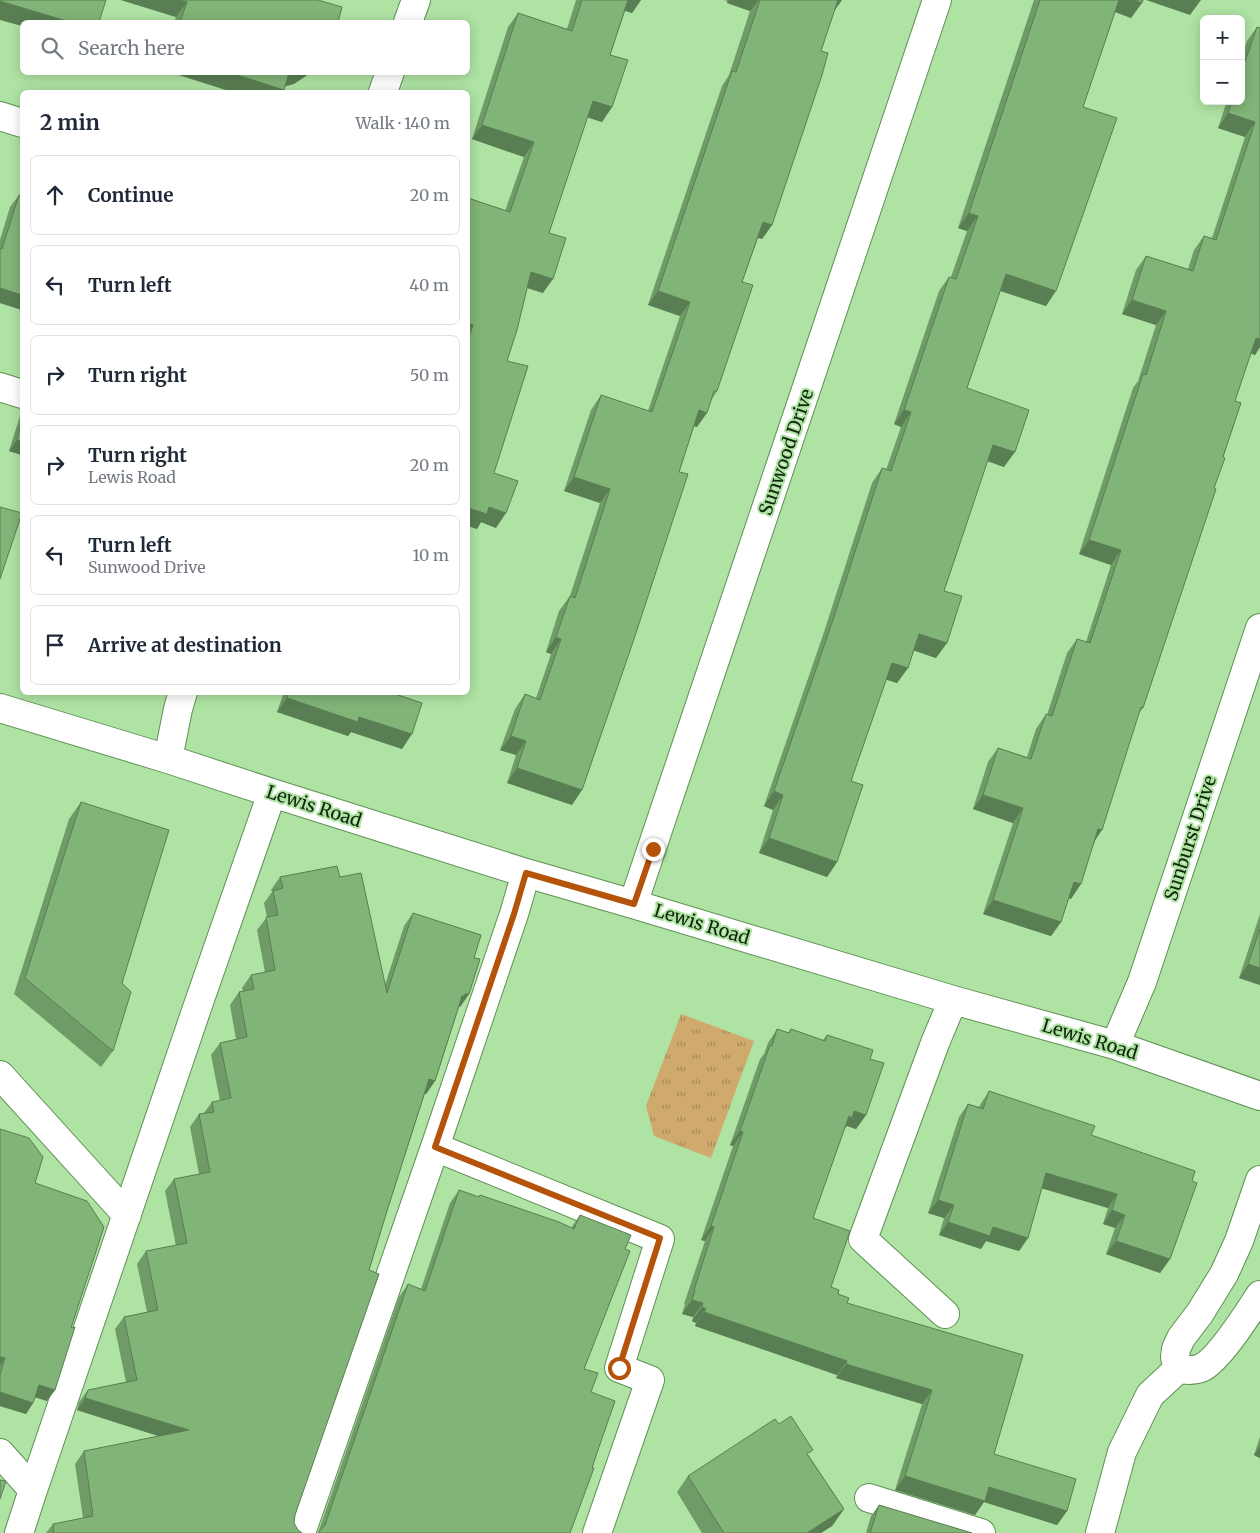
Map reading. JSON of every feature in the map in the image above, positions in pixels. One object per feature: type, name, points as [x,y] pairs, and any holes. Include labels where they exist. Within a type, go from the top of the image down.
[{"type":"street","points":[[409,20],[416,0]]},
{"type":"street","name":"Sunwood Drive","points":[[634,904],[937,0]]},
{"type":"street","points":[[384,90],[389,75]]},
{"type":"street","points":[[0,116],[20,122]]},
{"type":"street","points":[[0,388],[20,393]]},
{"type":"street","name":"Sunburst Drive","points":[[1115,1045],[1142,982],[1260,628]]},
{"type":"street","points":[[168,758],[178,708],[183,695]]},
{"type":"street","name":"Lewis Road","points":[[0,708],[168,758],[272,793],[526,873],[953,1000],[1115,1045],[1260,1096]]},
{"type":"street","points":[[19,1533],[272,793]]},
{"type":"street","points":[[301,1533],[435,1147],[514,914],[526,873]]},
{"type":"street","points":[[945,1314],[863,1239],[935,1043],[953,1000]]},
{"type":"street","points":[[0,1075],[127,1215]]},
{"type":"street","points":[[435,1147],[660,1238],[619,1368],[650,1380],[597,1533]]},
{"type":"street","points":[[1178,1370],[1175,1357],[1176,1349],[1181,1338],[1200,1313],[1226,1269],[1260,1180]]},
{"type":"street","points":[[1226,1269],[1260,1286]]},
{"type":"street","points":[[1100,1533],[1122,1452],[1150,1395],[1178,1370],[1202,1368],[1210,1362],[1236,1330],[1260,1295]]},
{"type":"street","points":[[0,1453],[33,1490]]},
{"type":"street","points":[[869,1498],[981,1533]]},
{"type":"green space","points":[[681,1014],[754,1041],[711,1158],[654,1136],[646,1106]]},
{"type":"building","points":[[106,0],[100,20],[63,20],[0,1]]},
{"type":"building","points":[[180,0],[318,0],[342,7],[339,20],[181,20],[187,2]]},
{"type":"building","points":[[582,0],[628,0],[610,55],[628,60],[612,107],[593,101],[549,233],[566,238],[553,279],[531,272],[517,330],[507,361],[528,366],[494,473],[518,481],[506,513],[489,507],[487,514],[470,509],[470,334],[473,325],[470,324],[470,199],[510,212],[534,142],[482,125],[518,13],[572,31]]},
{"type":"building","points":[[760,0],[838,0],[821,51],[828,53],[822,75],[772,225],[763,222],[742,282],[753,285],[717,391],[714,391],[707,413],[699,410],[679,472],[688,474],[582,790],[517,768],[526,741],[511,736],[525,694],[540,700],[561,639],[556,637],[570,596],[575,598],[610,489],[574,477],[601,395],[652,412],[690,302],[658,291],[732,71],[736,72]]},
{"type":"building","points":[[1040,0],[1119,0],[1083,107],[1117,118],[1056,291],[1006,274],[967,388],[1029,410],[1015,452],[993,445],[944,591],[962,596],[947,643],[919,634],[908,668],[892,663],[851,781],[863,785],[837,862],[769,838],[783,795],[774,791],[834,617],[882,468],[891,471],[911,412],[904,410],[949,277],[956,279],[978,216],[969,213]]},
{"type":"building","points":[[1257,27],[1260,28],[1260,339],[1256,338],[1235,401],[1241,403],[1223,457],[1225,458],[1214,488],[1216,489],[1143,708],[1141,707],[1102,830],[1098,829],[1081,884],[1074,882],[1061,922],[993,900],[1023,808],[983,795],[998,748],[1031,759],[1046,714],[1052,716],[1077,639],[1090,643],[1121,550],[1089,540],[1143,374],[1146,375],[1166,311],[1132,300],[1146,256],[1193,271],[1204,236],[1216,240],[1255,122],[1228,113],[1231,105],[1245,105],[1245,62]]},
{"type":"building","points":[[237,75],[288,75],[284,90]]},
{"type":"building","points":[[19,195],[20,294],[0,288],[0,248],[2,249]]},
{"type":"building","points":[[20,429],[20,441],[17,440]]},
{"type":"building","points":[[0,507],[20,512],[20,519],[0,579]]},
{"type":"building","points":[[288,695],[398,695],[422,703],[412,734],[359,717],[358,722],[287,698]]},
{"type":"building","points":[[81,802],[169,830],[122,983],[131,992],[113,1051],[25,978]]},
{"type":"building","points":[[337,866],[340,877],[361,873],[387,993],[413,913],[481,935],[474,958],[480,959],[469,994],[462,996],[435,1081],[429,1079],[387,1211],[369,1270],[379,1274],[295,1515],[294,1523],[302,1533],[54,1533],[53,1524],[93,1516],[84,1451],[189,1430],[85,1398],[88,1390],[137,1380],[124,1317],[158,1310],[146,1251],[187,1243],[174,1179],[210,1172],[199,1114],[214,1112],[212,1102],[231,1098],[220,1043],[247,1037],[239,992],[254,989],[251,975],[275,970],[266,917],[278,915],[273,891],[283,888],[280,877]]},
{"type":"building","points":[[1260,929],[1260,968],[1248,964]]},
{"type":"building","points":[[777,1029],[789,1033],[791,1029],[825,1041],[827,1035],[873,1050],[870,1059],[884,1063],[866,1115],[854,1111],[852,1118],[849,1116],[813,1218],[850,1231],[831,1287],[839,1290],[838,1294],[849,1298],[847,1303],[1023,1355],[994,1454],[1076,1479],[1067,1511],[989,1487],[985,1501],[905,1476],[932,1390],[846,1364],[847,1361],[704,1312],[706,1309],[702,1307],[703,1303],[692,1300],[714,1227],[711,1226],[743,1132],[740,1131]]},
{"type":"building","points":[[989,1091],[1095,1126],[1091,1135],[1195,1171],[1192,1181],[1197,1183],[1170,1259],[1116,1241],[1125,1215],[1112,1210],[1117,1194],[1046,1173],[1028,1238],[993,1227],[990,1236],[948,1222],[954,1205],[938,1200],[968,1104],[983,1109]]},
{"type":"building","points":[[0,1129],[29,1138],[43,1157],[35,1183],[87,1201],[104,1227],[71,1328],[75,1327],[55,1390],[39,1385],[33,1403],[0,1392],[0,1375],[5,1358],[0,1357]]},
{"type":"building","points":[[459,1190],[479,1197],[480,1195],[574,1229],[580,1215],[631,1235],[625,1249],[630,1251],[584,1369],[598,1373],[591,1392],[615,1401],[592,1468],[594,1468],[570,1533],[318,1533],[325,1525],[408,1284],[425,1291]]},
{"type":"building","points":[[791,1416],[813,1450],[807,1454],[844,1509],[807,1533],[724,1533],[688,1476],[775,1419],[779,1424]]},
{"type":"building","points":[[0,1480],[6,1481],[0,1499]]},
{"type":"building","points":[[879,1505],[972,1533],[870,1533]]},
{"type":"route","points":[[619,1368],[660,1238],[435,1147],[514,914],[526,873],[634,904],[653,849]]}]
